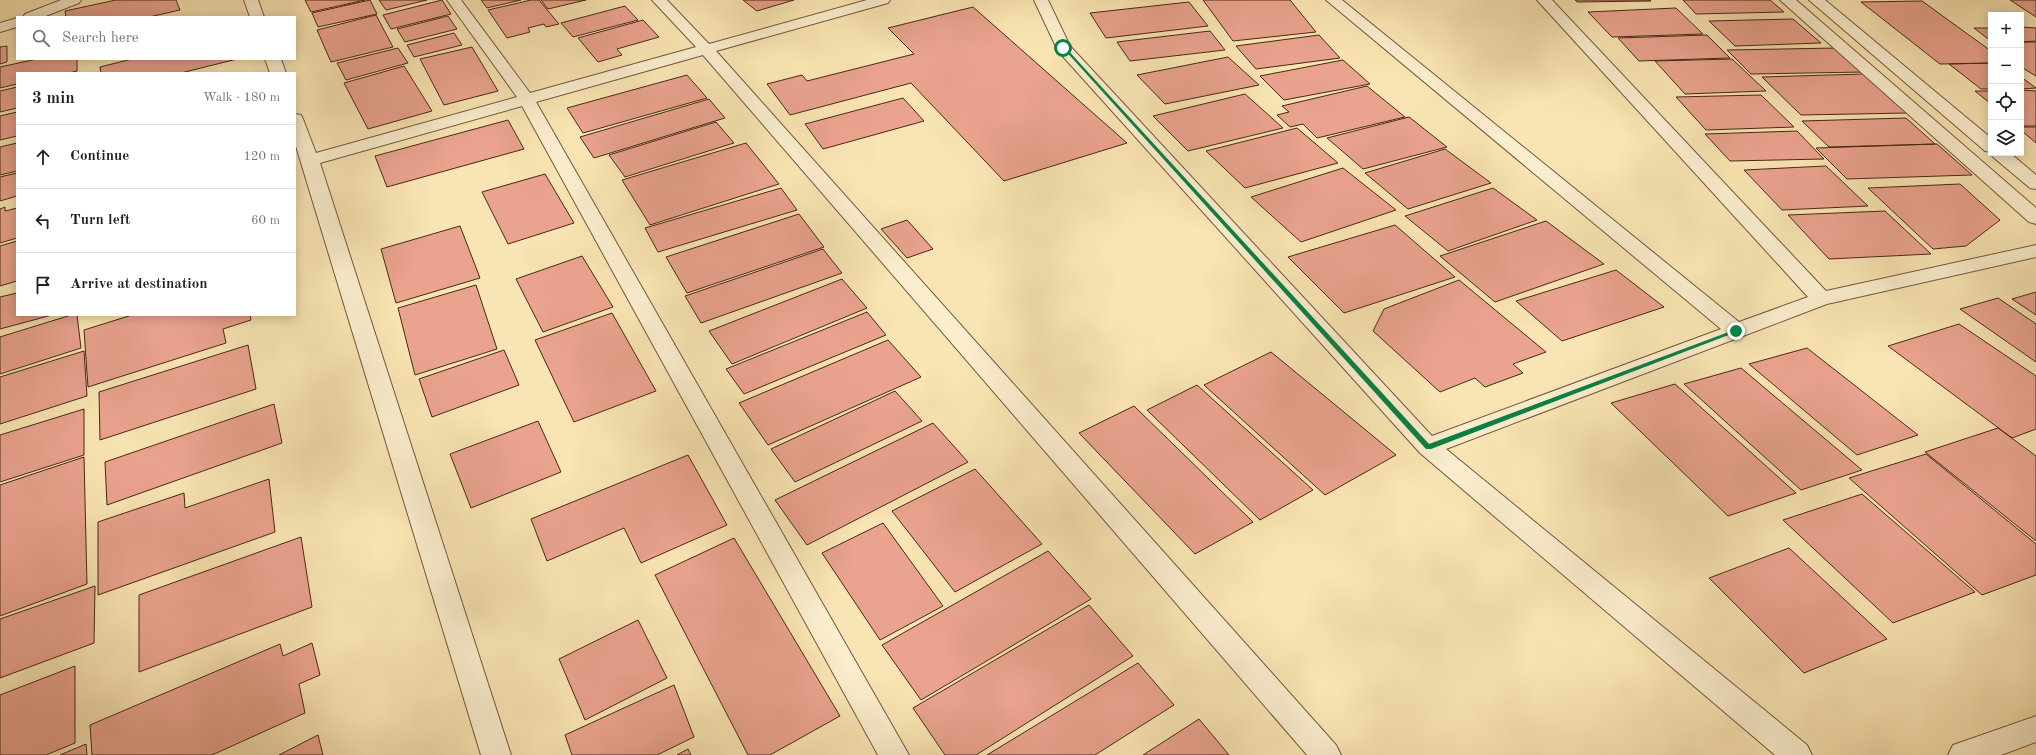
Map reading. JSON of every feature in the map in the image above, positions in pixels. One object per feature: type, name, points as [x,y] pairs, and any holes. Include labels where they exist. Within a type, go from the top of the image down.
[{"type":"street","points":[[33,16],[74,0]]},
{"type":"street","points":[[251,0],[257,16]]},
{"type":"street","points":[[454,0],[527,100],[894,755]]},
{"type":"street","points":[[659,0],[706,49],[1326,755]]},
{"type":"street","points":[[310,160],[883,0]]},
{"type":"street","points":[[1041,0],[1063,48],[1428,447],[1797,755]]},
{"type":"street","points":[[1333,0],[1736,331]]},
{"type":"street","points":[[1544,0],[1822,299]]},
{"type":"street","points":[[1787,0],[2036,218]]},
{"type":"street","points":[[1816,0],[1988,144]]},
{"type":"street","points":[[0,28],[16,22]]},
{"type":"street","points":[[273,60],[278,72]]},
{"type":"street","points":[[296,123],[310,160],[496,755]]},
{"type":"street","points":[[2003,156],[2036,184]]},
{"type":"street","points":[[1428,447],[1822,299],[2036,251]]},
{"type":"street","points":[[1963,755],[2036,728]]},
{"type":"building","points":[[116,0],[176,0],[180,10],[153,16],[66,16],[65,11]]},
{"type":"building","points":[[305,0],[365,0],[311,12]]},
{"type":"building","points":[[370,0],[377,14],[318,27],[312,13]]},
{"type":"building","points":[[379,0],[427,0],[386,10]]},
{"type":"building","points":[[442,0],[451,14],[391,29],[383,15]]},
{"type":"building","points":[[481,0],[521,0],[487,8]]},
{"type":"building","points":[[531,0],[539,0],[559,24],[546,27],[544,24],[528,28],[530,32],[507,38],[488,10]]},
{"type":"building","points":[[541,0],[586,0],[548,9]]},
{"type":"building","points":[[743,0],[794,0],[757,11]]},
{"type":"building","points":[[1203,0],[1290,0],[1316,32],[1233,41]]},
{"type":"building","points":[[1575,0],[1650,0],[1651,1],[1577,2]]},
{"type":"building","points":[[1683,0],[1770,0],[1784,12],[1696,14]]},
{"type":"building","points":[[2010,0],[2036,0],[2036,17]]},
{"type":"building","points":[[1922,1],[1988,49],[1988,63],[1940,64],[1861,2]]},
{"type":"building","points":[[1189,2],[1208,26],[1106,38],[1090,13]]},
{"type":"building","points":[[625,6],[638,20],[573,37],[561,23]]},
{"type":"building","points":[[973,7],[1127,143],[1004,181],[911,83],[790,115],[767,84],[802,75],[807,81],[914,54],[888,28]]},
{"type":"building","points":[[1676,8],[1703,34],[1612,37],[1588,12]]},
{"type":"building","points":[[376,15],[393,47],[331,62],[317,30]]},
{"type":"building","points":[[448,16],[457,29],[405,42],[397,29]]},
{"type":"building","points":[[1793,19],[1821,43],[1735,46],[1709,21]]},
{"type":"building","points":[[643,20],[659,37],[617,49],[622,55],[598,62],[578,38]]},
{"type":"building","points":[[2024,27],[2036,28],[2036,41],[2024,42]]},
{"type":"building","points":[[1974,28],[1988,28],[1988,39]]},
{"type":"building","points":[[1210,31],[1225,50],[1130,61],[1117,42]]},
{"type":"building","points":[[454,33],[462,45],[414,57],[407,45]]},
{"type":"building","points":[[1319,35],[1340,58],[1256,69],[1236,46]]},
{"type":"building","points":[[1707,35],[1730,58],[1639,61],[1618,38]]},
{"type":"building","points":[[2024,42],[2036,42],[2036,76],[2024,69]]},
{"type":"building","points":[[7,46],[7,62],[0,64],[0,47]]},
{"type":"building","points":[[472,47],[498,91],[444,105],[420,59]]},
{"type":"building","points":[[398,48],[408,63],[346,80],[337,63]]},
{"type":"building","points":[[1837,48],[1864,72],[1751,74],[1727,50]]},
{"type":"building","points":[[1228,57],[1259,85],[1165,104],[1137,75]]},
{"type":"building","points":[[1732,59],[1766,91],[1685,94],[1655,61]]},
{"type":"building","points":[[32,60],[77,60],[77,71],[16,72],[16,84],[0,88],[0,67]]},
{"type":"building","points":[[128,60],[233,60],[185,72],[101,72],[100,67]]},
{"type":"building","points":[[1343,60],[1370,84],[1284,100],[1260,76]]},
{"type":"building","points":[[1988,63],[1988,89],[1981,89],[1949,64]]},
{"type":"building","points":[[404,66],[432,111],[368,129],[344,83]]},
{"type":"building","points":[[1863,74],[1907,113],[1801,115],[1762,77]]},
{"type":"building","points":[[687,75],[707,98],[583,133],[567,108]]},
{"type":"building","points":[[2024,79],[2036,88],[2024,89]]},
{"type":"building","points":[[1367,86],[1405,117],[1317,138],[1303,124],[1290,127],[1277,115],[1289,112],[1282,106]]},
{"type":"building","points":[[16,87],[16,108],[0,112],[0,91]]},
{"type":"building","points":[[2024,90],[2036,91],[2036,126],[2024,126]]},
{"type":"building","points":[[1975,91],[1988,91],[1988,102]]},
{"type":"building","points":[[1245,94],[1283,128],[1188,151],[1153,116]]},
{"type":"building","points":[[1761,95],[1794,127],[1706,130],[1676,97]]},
{"type":"building","points":[[903,98],[924,121],[823,149],[805,124]]},
{"type":"building","points":[[709,99],[725,118],[594,158],[580,137]]},
{"type":"building","points":[[16,112],[16,136],[0,140],[0,116]]},
{"type":"building","points":[[1409,117],[1447,147],[1363,169],[1327,138]]},
{"type":"building","points":[[1906,118],[1935,144],[1829,147],[1802,121]]},
{"type":"building","points":[[508,120],[524,149],[387,187],[375,156]]},
{"type":"building","points":[[716,122],[734,143],[625,177],[609,155]]},
{"type":"building","points":[[2024,127],[2036,127],[2036,143],[2024,133]]},
{"type":"building","points":[[1297,128],[1338,163],[1245,188],[1206,151]]},
{"type":"building","points":[[1797,131],[1824,159],[1730,161],[1705,134]]},
{"type":"building","points":[[16,143],[16,171],[0,175],[0,147]]},
{"type":"building","points":[[746,143],[779,184],[650,225],[622,180]]},
{"type":"building","points":[[1937,144],[1972,175],[1847,179],[1816,148]]},
{"type":"building","points":[[1445,149],[1491,183],[1408,209],[1365,173]]},
{"type":"building","points":[[1826,166],[1868,206],[1782,210],[1744,170]]},
{"type":"building","points":[[1343,168],[1396,210],[1301,242],[1251,197]]},
{"type":"building","points":[[16,173],[16,196],[0,201],[0,177]]},
{"type":"building","points":[[545,174],[574,223],[508,244],[482,192]]},
{"type":"building","points":[[1960,184],[2000,220],[1966,246],[1933,249],[1868,188]]},
{"type":"building","points":[[781,188],[797,210],[658,252],[645,228]]},
{"type":"building","points":[[1493,188],[1537,220],[1448,251],[1405,216]]},
{"type":"building","points":[[5,207],[5,211],[16,208],[16,238],[0,243],[0,209]]},
{"type":"building","points":[[1885,211],[1931,254],[1829,259],[1788,215]]},
{"type":"building","points":[[799,214],[824,247],[687,293],[666,257]]},
{"type":"building","points":[[907,220],[933,249],[907,258],[881,229]]},
{"type":"building","points":[[1546,221],[1604,264],[1495,302],[1440,256]]},
{"type":"building","points":[[1395,225],[1455,277],[1344,313],[1288,257]]},
{"type":"building","points":[[460,226],[480,278],[396,303],[381,249]]},
{"type":"building","points":[[16,241],[16,281],[0,286],[0,246]]},
{"type":"building","points":[[823,249],[842,273],[701,323],[685,296]]},
{"type":"building","points":[[582,256],[613,307],[543,332],[516,279]]},
{"type":"building","points":[[1616,270],[1664,307],[1562,341],[1516,301]]},
{"type":"building","points":[[842,279],[867,308],[732,364],[709,331]]},
{"type":"building","points":[[1459,280],[1546,352],[1513,364],[1523,373],[1485,387],[1475,378],[1440,392],[1373,331],[1384,309]]},
{"type":"building","points":[[476,285],[497,349],[415,375],[398,308]]},
{"type":"building","points":[[2036,292],[2036,315],[2012,299]]},
{"type":"building","points":[[16,293],[16,316],[48,316],[0,329],[0,297]]},
{"type":"building","points":[[1998,298],[2036,324],[2036,362],[1960,309]]},
{"type":"building","points":[[867,312],[886,335],[744,394],[726,369]]},
{"type":"building","points":[[612,313],[656,391],[574,422],[535,340]]},
{"type":"building","points":[[68,316],[77,316],[81,348],[0,374],[0,337]]},
{"type":"building","points":[[129,316],[250,316],[251,320],[223,329],[226,343],[88,387],[84,330]]},
{"type":"building","points":[[1959,324],[2036,376],[2036,429],[2012,438],[1888,346]]},
{"type":"building","points":[[888,340],[921,377],[768,445],[739,403]]},
{"type":"building","points":[[248,345],[256,389],[100,440],[99,392]]},
{"type":"building","points":[[1807,348],[1918,435],[1857,455],[1749,364]]},
{"type":"building","points":[[504,350],[519,385],[432,417],[419,379]]},
{"type":"building","points":[[84,351],[87,396],[0,424],[0,377]]},
{"type":"building","points":[[1271,352],[1396,455],[1325,495],[1204,385]]},
{"type":"building","points":[[1741,368],[1862,470],[1801,490],[1684,384]]},
{"type":"building","points":[[1675,384],[1796,493],[1728,516],[1611,403]]},
{"type":"building","points":[[1197,385],[1313,490],[1260,520],[1147,410]]},
{"type":"building","points":[[895,391],[922,421],[795,482],[771,449]]},
{"type":"building","points":[[274,404],[282,443],[107,505],[105,462]]},
{"type":"building","points":[[1134,406],[1253,522],[1195,554],[1079,433]]},
{"type":"building","points":[[84,409],[84,455],[0,482],[0,435]]},
{"type":"building","points":[[538,421],[561,472],[471,508],[450,454]]},
{"type":"building","points":[[933,423],[968,462],[807,545],[775,500]]},
{"type":"building","points":[[1998,428],[2036,456],[2036,541],[1925,452]]},
{"type":"building","points":[[1926,454],[2036,544],[2036,575],[1982,595],[1849,478]]},
{"type":"building","points":[[688,455],[727,525],[641,563],[624,528],[547,561],[531,519]]},
{"type":"building","points":[[84,457],[87,584],[0,616],[0,485]]},
{"type":"building","points":[[975,469],[1042,544],[955,592],[892,511]]},
{"type":"building","points":[[269,479],[275,532],[98,595],[98,522],[184,493],[185,508]]},
{"type":"building","points":[[1862,494],[1975,592],[1893,623],[1783,520]]},
{"type":"building","points":[[883,523],[943,606],[880,640],[822,553]]},
{"type":"building","points":[[301,537],[312,607],[139,672],[139,595]]},
{"type":"building","points":[[734,538],[840,716],[770,755],[748,755],[655,575]]},
{"type":"building","points":[[1789,548],[1887,639],[1804,673],[1709,578]]},
{"type":"building","points":[[1048,551],[1091,599],[921,700],[882,645]]},
{"type":"building","points":[[95,586],[94,643],[0,678],[0,619]]},
{"type":"building","points":[[1089,605],[1133,656],[976,755],[945,755],[913,708]]},
{"type":"building","points":[[638,620],[667,678],[585,720],[559,659]]},
{"type":"building","points":[[312,643],[320,675],[299,684],[305,713],[212,755],[92,755],[90,725],[280,644],[283,656]]},
{"type":"building","points":[[1138,663],[1174,705],[1095,755],[987,755]]},
{"type":"building","points":[[75,666],[75,743],[46,755],[0,755],[0,695]]},
{"type":"building","points":[[674,685],[694,737],[657,755],[572,755],[565,735]]},
{"type":"building","points":[[1199,719],[1229,755],[1143,755]]},
{"type":"building","points":[[318,735],[323,755],[279,755]]},
{"type":"building","points":[[86,744],[87,755],[60,755]]},
{"type":"building","points":[[688,749],[691,755],[677,755]]},
{"type":"route","points":[[1063,48],[1428,447],[1736,331]]}]
